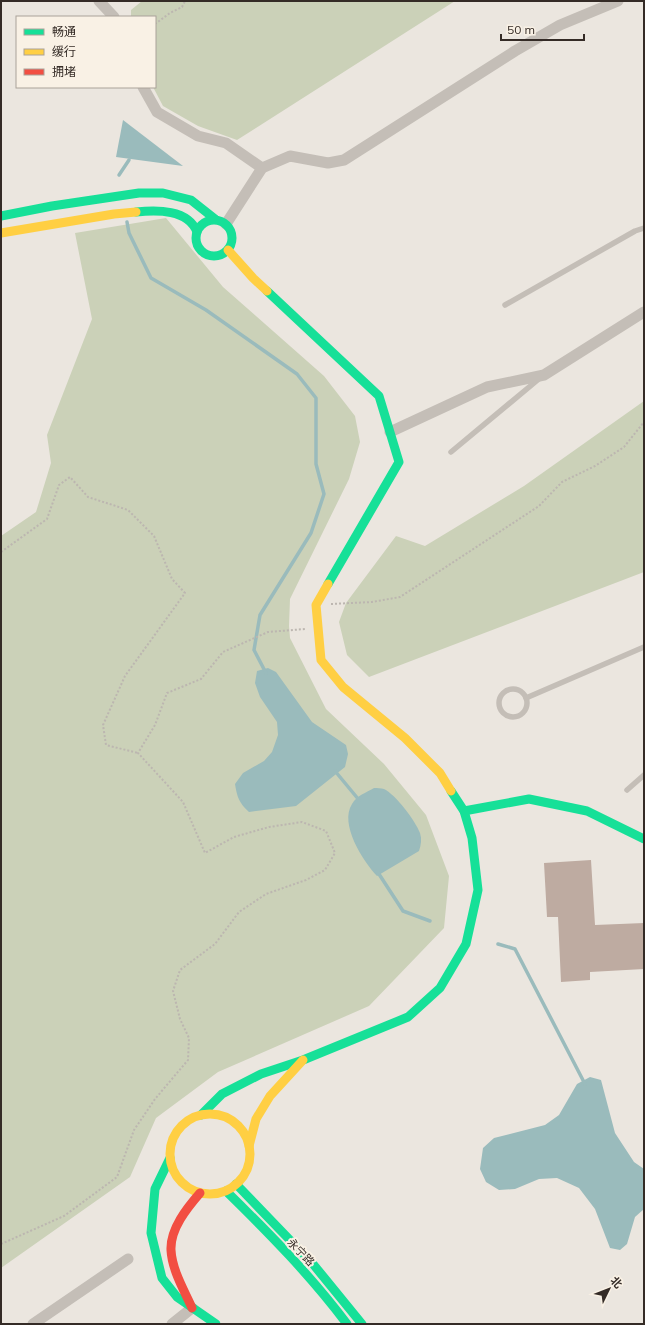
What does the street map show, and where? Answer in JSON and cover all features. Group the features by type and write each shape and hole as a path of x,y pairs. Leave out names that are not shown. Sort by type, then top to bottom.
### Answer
{"street":[{"path":"99,1 113,16"},
{"path":"226,224 262,168 290,156 328,163 344,160 515,51 560,25 618,1"},
{"path":"144,88 157,112 198,136 226,143 262,168"},
{"path":"1,216 52,206 139,193 162,193 191,200 215,220 226,224 230,228 233,240 228,250 223,254 211,256 201,250 198,244 195,227 182,216 167,212 149,211 114,214 1,233"},
{"path":"197,232 204,223 215,220"},
{"path":"201,1115 222,1094 261,1074 303,1060 408,1017 440,988 466,944 478,890 472,838 464,811 440,773 405,738 343,687 320,660 316,605 399,462 379,396 253,278 228,250"},
{"path":"390,432 487,387 544,375 644,312"},
{"path":"464,811 529,799 587,811 644,839"},
{"path":"249,1146 256,1119 270,1096 303,1060"},
{"path":"214,1114 226,1117 236,1124 244,1134 249,1146 250,1156 248,1167 243,1176 236,1184 226,1190 213,1194 200,1193 189,1188 180,1180 173,1170 170,1158 170,1147 174,1136 181,1126 190,1119 201,1115 214,1114"},
{"path":"170,1158 155,1189 151,1233 162,1278 177,1297 216,1324"},
{"name":"永宁路","path":"236,1184 313,1264 362,1324"},
{"name":"永宁路","path":"226,1190 272,1236 332,1304 347,1324"},
{"path":"192,1308 175,1267 171,1248 177,1227 188,1208 200,1193"},
{"path":"33,1324 128,1259"},
{"path":"172,1324 192,1308"}],"lane":[{"path":"505,305 635,231 644,228"},
{"path":"451,452 544,375"},
{"path":"526,698 644,647"},
{"path":"512,689 520,691 526,698 527,707 517,716 508,716 504,714 500,706 501,697 504,693 512,689"},
{"path":"628,790 644,775"}],"path":[{"path":"156,23 170,13 182,7 185,1"},
{"path":"316,605 372,602 400,597 539,506 562,482 595,466 624,447 644,422"},
{"path":"1,552 47,519 59,485 70,477 88,497 128,510 154,536 172,579 185,593 125,676 103,725 106,745 138,753 183,802 205,853 234,837 269,827 302,822 326,831 335,853 325,870 306,880 266,894 239,912 215,944 180,970 173,991 180,1019 189,1038 188,1060 155,1099 134,1130 117,1177 64,1216 1,1244"},
{"path":"138,753 155,725 167,693 201,679 223,652 268,632 318,628"}],"green space":[{"path":"142,1 455,1 237,140 198,126 163,106 154,88 156,88 156,16 131,16 131,10"},
{"path":"166,218 223,287 324,376 355,416 360,442 349,479 290,599 290,638 326,709 384,764 426,815 449,876 444,928 369,1006 218,1072 156,1118 130,1177 1,1268 1,536 36,512 51,463 47,435 92,319 75,233"},
{"path":"644,401 644,572 369,677 347,655 339,622 346,603 396,536 425,546 524,486"}],"water":[{"path":"123,120 183,166 116,157"},
{"path":"268,668 276,672 312,722 346,745 348,754 345,767 296,806 249,812 239,800 235,784 243,773 264,761 272,752 278,735 277,722 260,697 255,683 257,671"},
{"path":"374,788 384,789 399,802 410,815 418,828 421,840 419,851 377,876 365,861 354,842 348,822 349,812 354,801 359,796"},
{"path":"590,1077 601,1080 615,1133 634,1162 644,1169 644,1209 635,1217 627,1244 620,1250 610,1248 595,1209 579,1188 557,1178 539,1179 515,1189 499,1190 486,1182 480,1169 483,1148 494,1138 545,1125 559,1115 577,1084"}],"building":[{"path":"591,860 595,925 644,923 644,969 590,972 590,980 561,982 558,917 547,917 544,863"}],"waterway":[{"path":"119,175 129,160"},
{"path":"127,222 129,233 151,278 206,310 297,374 316,398 316,464 324,494 311,533 260,615 254,650 266,673"},
{"path":"335,771 359,800"},
{"path":"377,871 403,911 430,921"},
{"path":"498,944 515,949 585,1084"}],"traffic: fast":[{"path":"1,216 52,206 139,193 163,193 191,200 215,219"},
{"path":"136,212 162,211 179,215 193,224 197,232"},
{"path":"218,220 227,225 231,231 232,238 231,245 227,251 218,256 210,256 201,251 197,245 196,234 201,225 207,221 218,220"},
{"path":"267,291 379,396 399,462 328,584"},
{"path":"201,1115 222,1094 261,1074 303,1060 408,1017 440,988 466,944 478,890 472,838 464,811 451,791"},
{"path":"464,811 529,799 587,811 644,839"},
{"path":"170,1158 155,1189 151,1233 162,1278 177,1297 216,1324"},
{"path":"236,1184 313,1264 362,1324"},
{"path":"226,1191 289,1255 347,1324"}],"traffic: slow":[{"path":"1,233 114,214 136,212"},
{"path":"228,250 267,291"},
{"path":"328,584 316,605 321,660 343,687 405,738 440,773 451,791"},
{"path":"249,1146 256,1119 270,1096 303,1060"},
{"path":"210,1114 225,1117 238,1126 247,1139 250,1154 247,1169 238,1182 225,1191 210,1194 195,1191 182,1182 173,1169 170,1154 173,1139 182,1126 195,1117 210,1114"}],"traffic: jam":[{"path":"192,1308 174,1265 171,1242 180,1219 200,1193"}]}
